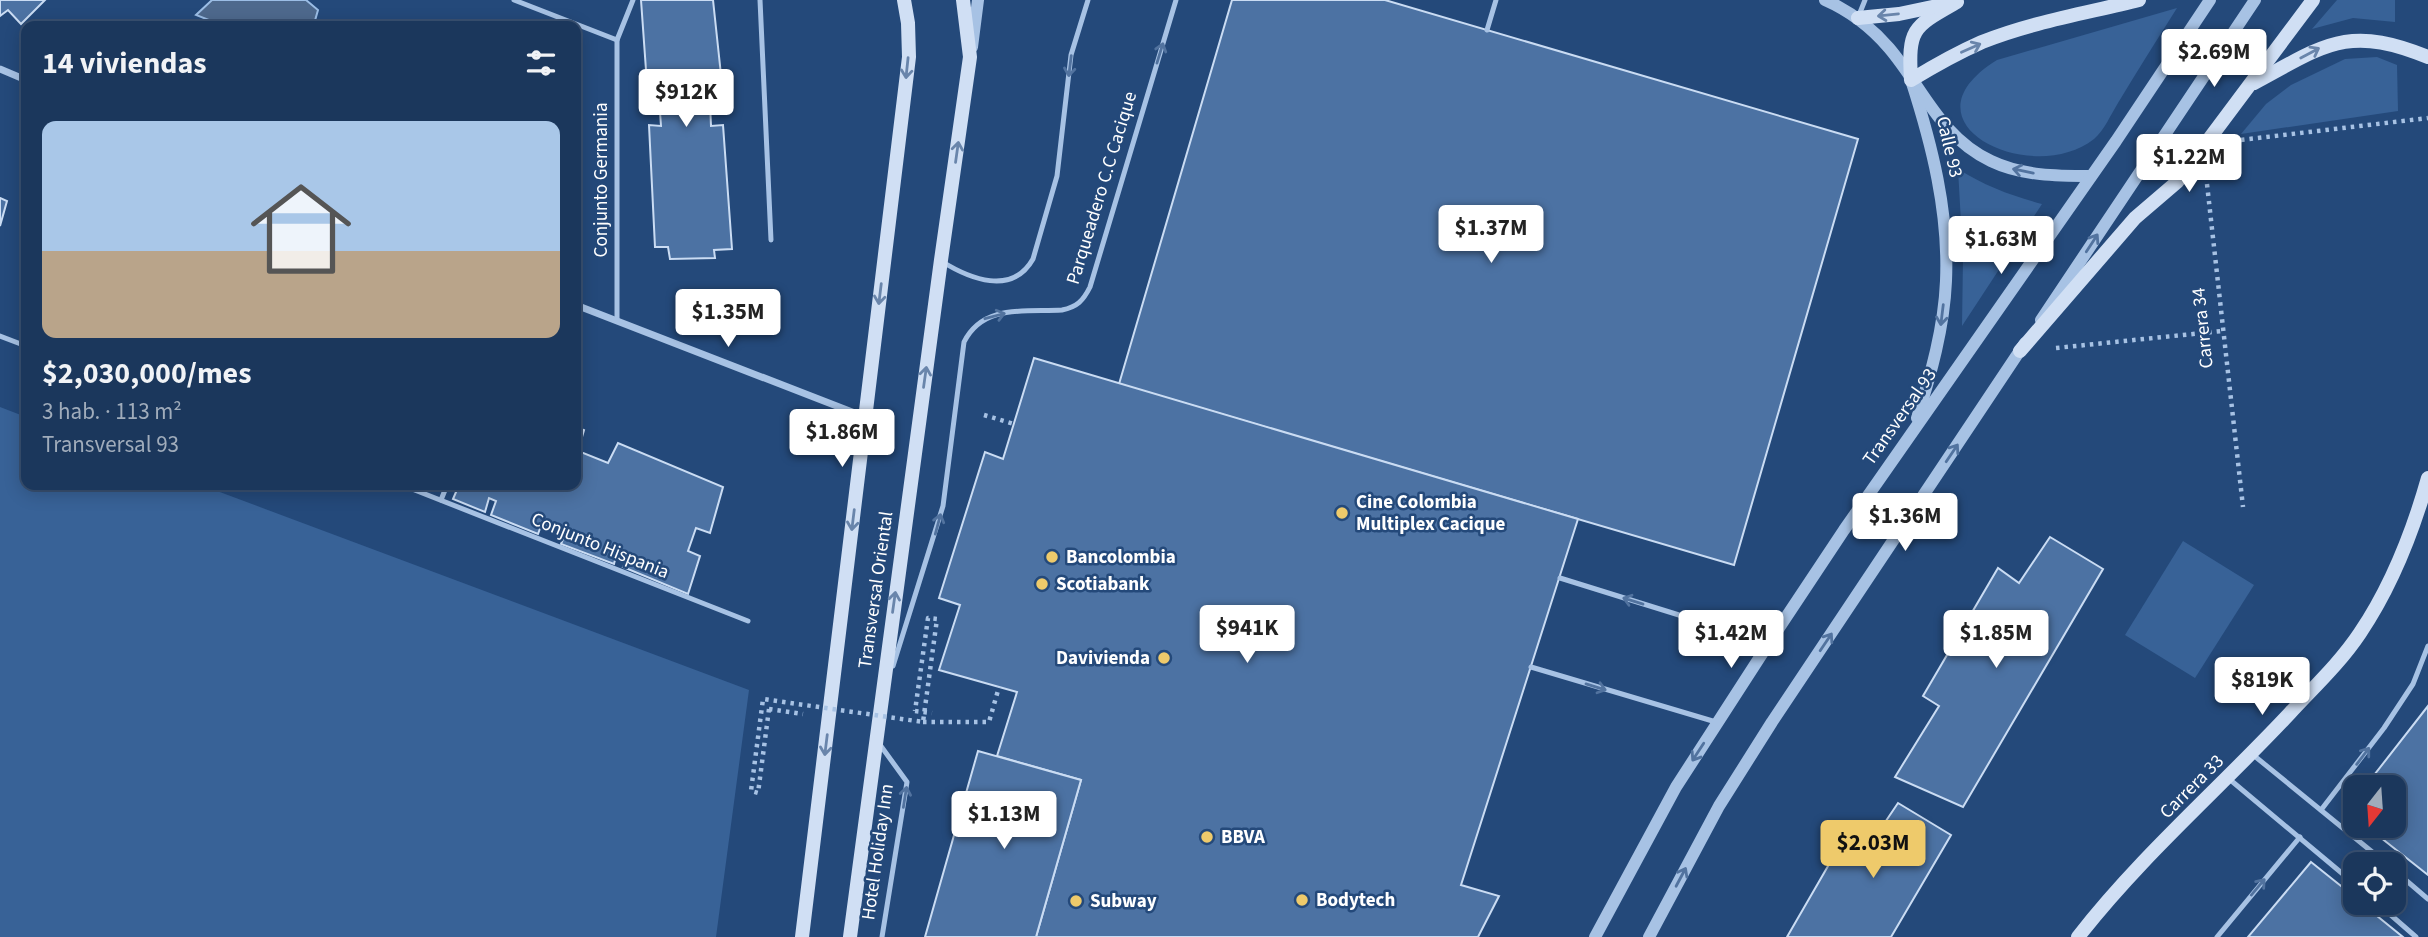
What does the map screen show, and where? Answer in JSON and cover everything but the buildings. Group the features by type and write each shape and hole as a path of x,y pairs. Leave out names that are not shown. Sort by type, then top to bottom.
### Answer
{"main road":[{"name":"Transversal Oriental","path":"802,937 909,57 904,0"},
{"name":"Transversal Oriental","path":"850,937 970,57 963,0"},
{"path":"1961,1 1923,21 1912,38 1909,49 1910,80 1954,55 1996,37 2139,0"},
{"path":"2020,351 2135,218 2177,181 2313,0"},
{"path":"1858,18 1899,14 1961,1"},
{"path":"2250,85 2323,46 2343,41 2388,43 2428,57"},
{"name":"Carrera 33","path":"2078,937 2121,885 2252,754 2338,662 2360,633 2402,553 2420,508 2428,478"}],"street":[{"path":"970,57 978,0"},
{"name":"Calle 93","path":"1825,0 1858,18 1887,46 1949,130 1970,150 1993,162 2021,171 2051,176 2091,176"},
{"name":"Transversal 93","path":"1595,937 1676,787 1769,643 2116,141 2210,0"},
{"path":"1649,937 1719,806 1772,722 2255,0"},
{"path":"0,69 21,78"},
{"name":"Calle 93","path":"1910,80 1936,166 1945,242 1946,282 1941,327 1913,431"},
{"path":"581,307 865,418"}],"lane":[{"path":"514,0 568,21"},
{"name":"Conjunto Germania","path":"617,321 617,40 633,0"},
{"path":"760,0 771,240"},
{"path":"941,260 959,272 977,278 1005,281 1027,271 1033,260 1057,176 1071,55 1088,0"},
{"name":"Parqueadero C.C Cacique","path":"880,706 943,506 964,342 980,320 994,314 1062,310 1073,308 1083,300 1090,287 1176,0"},
{"path":"1487,30 1496,0"},
{"path":"1858,18 1865,0"},
{"path":"581,26 617,40"},
{"path":"0,336 21,343"},
{"name":"Conjunto Hispania","path":"415,490 748,621"},
{"path":"441,500 445,490"},
{"path":"1560,578 1769,643"},
{"path":"2321,810 2384,728 2413,684 2428,646"},
{"path":"1531,667 1717,723"},
{"name":"Hotel Holiday Inn","path":"876,738 907,782 882,937"},
{"path":"2252,754 2372,852"},
{"path":"2228,778 2343,873"},
{"path":"2217,937 2300,837"},
{"path":"2406,880 2428,899"},
{"path":"2391,915 2416,937"}],"path":[{"path":"2203,144 2428,118"},
{"name":"Carrera 34","path":"2203,144 2243,507"},
{"path":"2020,351 2222,331"},
{"path":"984,415 1014,424"},
{"path":"923,722 937,619 928,618 915,710 932,713"},
{"path":"829,718 769,709 758,793 751,791 763,699 923,722 989,723 999,687"}],"shaded area":[{"path":"212,0 306,0 318,10 315,21 211,21 196,15"},
{"path":"2337,0 2395,0 2395,22 2353,18 2312,29"},
{"path":"2177,8 2094,139 2068,152 2038,156 2009,152 1984,142 1967,126 1960,106 1969,83 1997,60"},
{"path":"2377,57 2397,65 2398,111 2241,134 2266,104 2291,85 2345,59"},
{"path":"1958,169 1999,190 2042,204 1962,326 1963,258"},
{"path":"0,407 21,415 21,490 214,490 749,690 716,937 0,937"},
{"path":"2183,541 2254,585 2195,678 2125,635"}],"place":[{"name":"Cine Colombia Multiplex Cacique","path":"1342,513"},
{"name":"Bancolombia","path":"1052,557"},
{"name":"Scotiabank","path":"1042,584"},
{"name":"Davivienda","path":"1164,658"},
{"name":"BBVA","path":"1207,837"},
{"name":"Bodytech","path":"1302,900"},
{"name":"Subway","path":"1076,901"}]}
